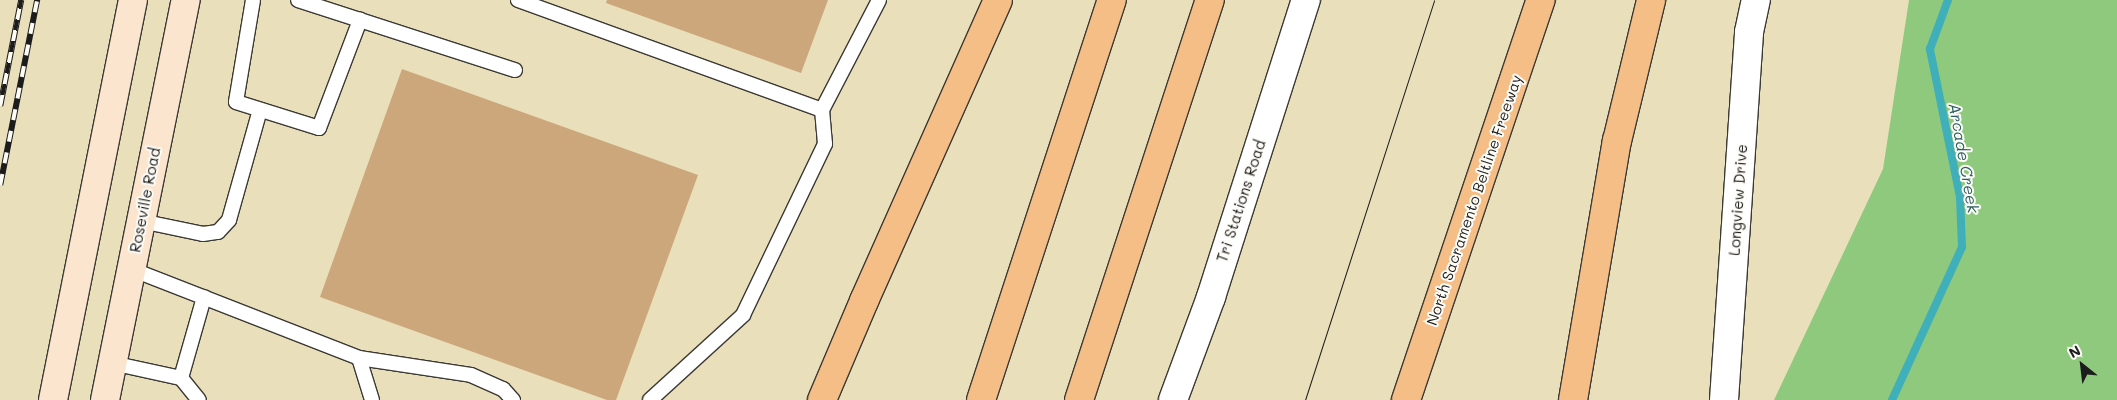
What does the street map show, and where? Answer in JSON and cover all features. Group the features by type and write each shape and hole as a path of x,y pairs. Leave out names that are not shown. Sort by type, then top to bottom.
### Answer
{"highway":[{"path":"822,400 998,0"},
{"path":"981,400 1112,0"},
{"path":"1079,400 1210,0"},
{"name":"North Sacramento Beltline Freeway","path":"1406,400 1541,0"},
{"path":"1573,400 1617,141 1650,0"}],"main road":[{"path":"53,400 133,0"},
{"name":"Roseville Road","path":"105,400 186,0"}],"street":[{"name":"Tri Stations Road","path":"1173,400 1210,297 1306,0"},
{"name":"Longview Drive","path":"1724,400 1749,32 1756,0"}],"lane":[{"path":"253,0 236,102 319,128 360,20"},
{"path":"298,0 515,70"},
{"path":"518,0 822,110"},
{"path":"650,400 743,315 825,144 822,110 879,0"},
{"path":"141,221 203,234 218,232 229,220 260,110"},
{"path":"131,270 360,358 471,375 504,389 513,400"},
{"path":"181,378 204,297"},
{"path":"360,358 372,400"},
{"path":"112,364 181,378 199,400"}],"green space":[{"path":"1909,0 2117,0 2117,400 1774,400 1883,169"}],"building":[{"path":"607,0 828,0 801,73 606,3"},
{"path":"402,69 698,175 616,400 607,400 320,297"}],"waterway":[{"name":"Arcade Creek","path":"1892,400 1962,247 1960,197 1930,49 1948,0"}],"tram line":[{"path":"1305,400 1434,0"}],"railway":[{"path":"0,106 21,0"},
{"path":"0,185 37,0"}]}
